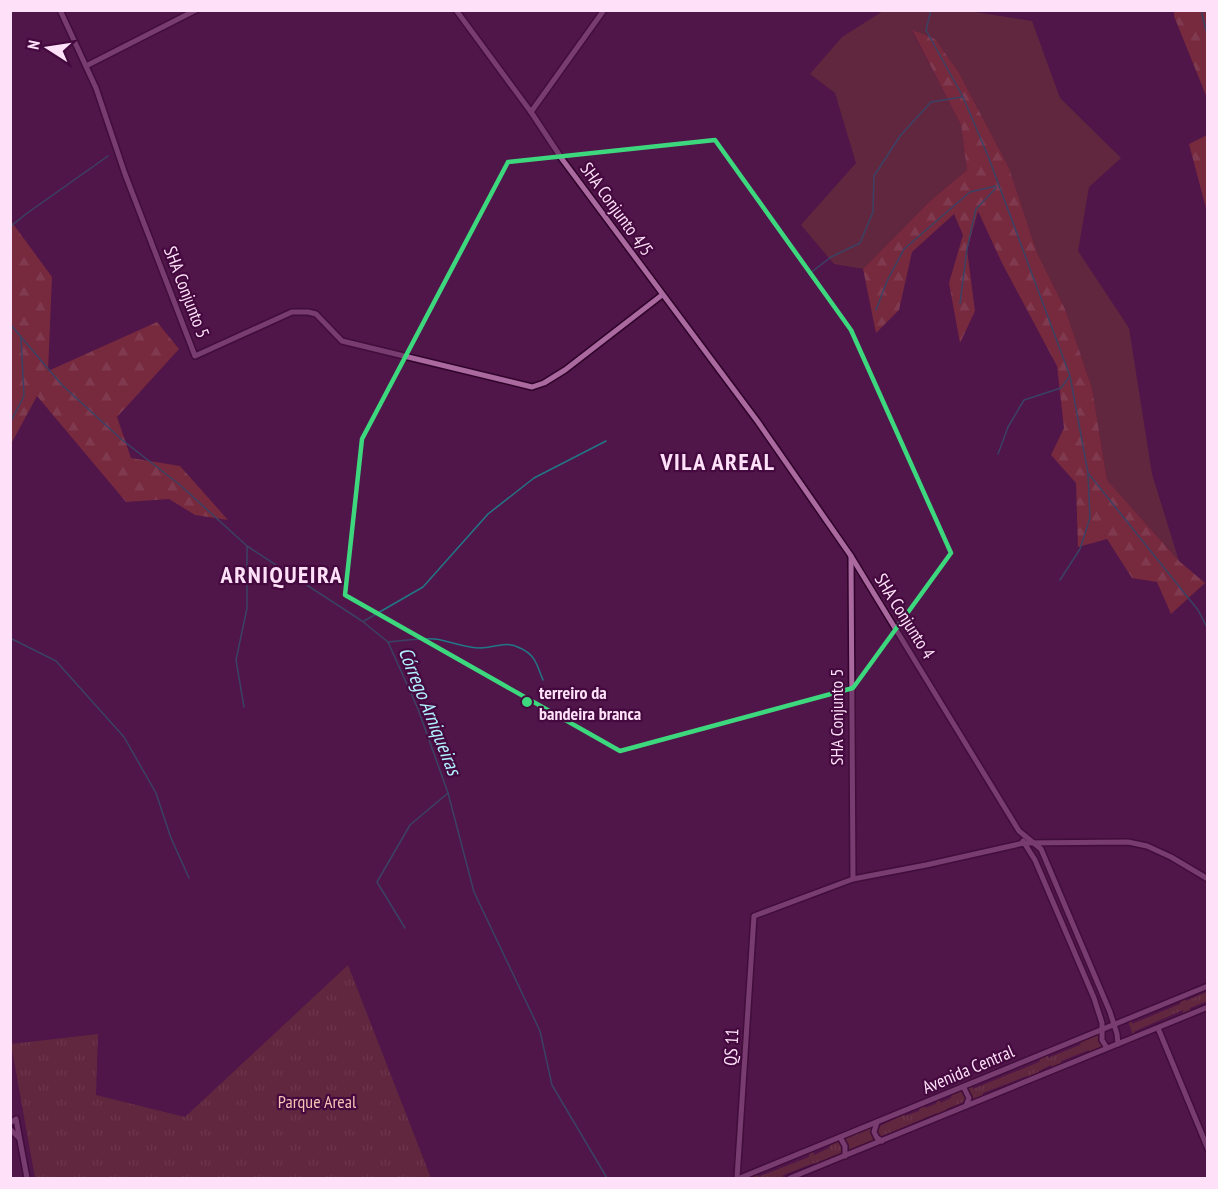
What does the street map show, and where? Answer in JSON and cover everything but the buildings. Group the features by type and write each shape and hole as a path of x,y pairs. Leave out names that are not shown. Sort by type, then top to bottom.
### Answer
{"street":[{"path":"60,10 86,66 196,10"},
{"name":"SHA Conjunto 4/5","path":"456,10 531,112 562,159 758,422"},
{"path":"531,112 604,10"},
{"name":"SHA Conjunto 5","path":"86,66 195,356 292,312 308,312 316,314 342,341 532,387 544,383 565,370 662,295"},
{"name":"SHA Conjunto 4","path":"758,422 851,556 1019,831 1043,852 1110,1012 1118,1044"},
{"name":"SHA Conjunto 5","path":"851,556 853,879"},
{"path":"850,572 860,571"},
{"name":"SHA Conjunto 4","path":"1019,831 1047,888 1100,1017 1101,1036 1107,1048"},
{"path":"853,879 1034,842 1118,842 1147,846 1208,879"},
{"path":"1030,850 1034,842"},
{"path":"1043,852 1044,846 1049,843"},
{"name":"QS 11","path":"741,1178 754,916 853,879"},
{"path":"1047,888 1057,885"},
{"path":"1052,900 1062,896"},
{"name":"Avenida Central","path":"741,1178 1208,986"},
{"name":"Avenida Central","path":"790,1179 1208,1007"},
{"path":"1100,1017 1110,1012"},
{"path":"1158,1028 1208,1149"},
{"path":"964,1088 969,1098 966,1106"},
{"path":"10,1123 16,1119 27,1179"},
{"path":"877,1122 874,1132 882,1141"},
{"path":"10,1129 20,1138"},
{"path":"840,1137 845,1146 845,1156"}],"highlighted area":[{"path":"715,140 851,330 951,553 853,688 620,751 345,595 362,439 508,162"}],"green space":[{"path":"883,11 968,11 1032,21 1060,98 1121,158 1089,187 1078,251 1129,328 1152,474 1179,561 1107,480 1092,388 1065,309 1037,253 1009,168 958,71 935,39 912,31 961,125 967,170 930,201 863,269 834,264 801,225 856,163 835,93 810,74 842,37"},
{"path":"1174,11 1207,11 1207,98 1174,16"},
{"path":"912,30 935,39 958,71 1009,168 1037,253 1065,309 1092,388 1107,480 1179,561 1205,583 1171,614 1157,582 1132,578 1107,539 1078,547 1076,483 1051,455 1064,428 1057,366 1002,263 978,211 967,250 975,311 960,343 949,283 963,235 954,214 912,252 899,310 876,333 863,269 930,201 967,170 961,125"},
{"path":"1207,135 1207,212 1189,144"},
{"path":"11,221 52,277 48,371 157,322 179,349 117,417 131,458 180,466 228,520 195,515 169,499 126,502 37,396 11,444"},
{"name":"Parque Areal","path":"348,965 431,1178 35,1178 11,1044 98,1034 96,1095 185,1117"},
{"path":"1207,992 1207,1001 1190,1008 1189,1012 1183,1015 1183,1010 1135,1031 1133,1035 1128,1021 1132,1020 1132,1024 1180,1004 1181,1000 1186,998 1186,1001"},
{"path":"1099,1033 1099,1041 1104,1046 1061,1061 1061,1065 1052,1068 1051,1065 1027,1079 1027,1076 983,1093 983,1097 971,1102 966,1088 972,1086 973,1089 1039,1062 1041,1058 1048,1055 1048,1058 1080,1045 1081,1042"},
{"path":"962,1090 966,1095 966,1101 946,1109 946,1113 938,1116 937,1113 885,1135 884,1138 876,1134 876,1128 905,1114 905,1116 919,1111 925,1105 925,1108 936,1104 940,1099 940,1103"},
{"path":"871,1127 876,1141 848,1152 843,1138"},
{"path":"840,1140 843,1153 815,1166 814,1163 783,1175 783,1178 750,1178 809,1157 809,1153 813,1151 814,1155"}],"waterway":[{"path":"931,10 926,30 963,97 988,156 1070,376 1088,473 1198,610 1208,629"},
{"path":"1201,10 1208,38"},
{"path":"809,274 831,257 860,243 873,212 874,176 900,136 931,102 962,97"},
{"path":"10,227 108,156"},
{"path":"876,310 887,281 904,249 970,192 996,186"},
{"path":"960,304 967,249 976,209 996,188"},
{"name":"Córrego Arniqueiras","path":"10,324 62,385 121,439 180,485 247,546 362,621 388,642 418,709 448,793 474,892 540,1031 552,1085 607,1178"},
{"path":"10,423 24,396 21,337"},
{"path":"998,454 1008,427 1024,400 1061,388 1069,377"},
{"path":"364,621 423,587 488,514 534,478 606,441"},
{"path":"1060,580 1080,549 1090,518 1088,474"},
{"path":"244,707 236,660 247,608 247,547"},
{"path":"10,638 56,661 124,737 156,793 171,838 189,878"},
{"path":"388,642 429,639 474,648 505,644 514,646 533,658 543,680"},
{"path":"405,928 377,882 410,825 448,793"}],"place":[{"name":"terreiro da bandeira branca","path":"527,702"}],"district":[{"name":"VILA AREAL","path":"718,461"},
{"name":"ARNIQUEIRA","path":"282,574"}]}
